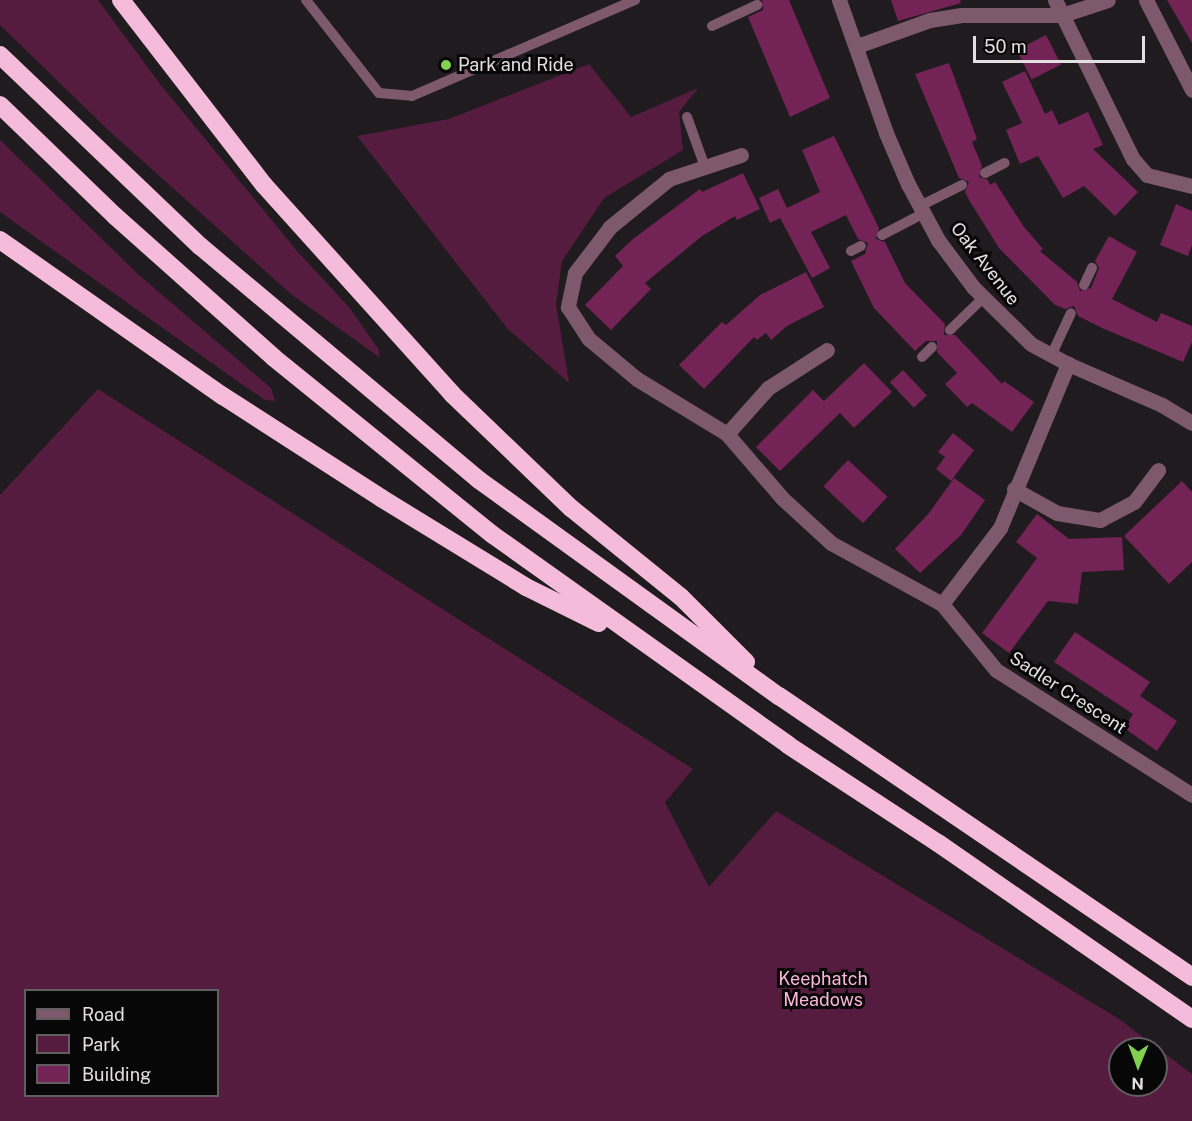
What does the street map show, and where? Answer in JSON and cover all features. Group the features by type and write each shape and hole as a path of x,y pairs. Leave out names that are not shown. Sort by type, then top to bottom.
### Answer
{"highway":[{"path":"121,0 264,185 452,394 572,508 681,597 779,696"},
{"path":"0,55 200,246 393,410 488,487 779,696 1192,977"},
{"path":"0,105 115,216 273,357 493,535 642,644 1192,1019"},
{"path":"0,240 223,396 381,498 526,587 642,644"}],"street":[{"name":"Oak Avenue","path":"839,0 886,133 922,210 938,240 983,297 1004,321 1051,356 1138,394 1192,423"},
{"path":"1055,0 1133,159 1148,175 1192,186"},
{"path":"857,46 930,20 962,15 1062,15 1108,0"},
{"path":"1146,0 1192,90"},
{"name":"Sadler Crescent","path":"741,155 669,179 610,227 575,273 568,307 589,339 637,379 727,434 782,498 831,543 942,604 996,670 1192,795"},
{"path":"727,434 768,388 827,350"},
{"path":"942,604 1000,528 1014,489 1068,364"},
{"path":"1014,489 1058,513 1100,520 1134,502 1158,470"}],"lane":[{"path":"306,0 380,93 412,96 635,0"},
{"path":"712,26 757,5"},
{"path":"687,117 705,167"},
{"path":"985,173 1005,163"},
{"path":"882,235 962,185"},
{"path":"1084,285 1092,268"},
{"path":"950,330 983,297"},
{"path":"1051,356 1071,312"},
{"path":"922,357 932,347"}],"green space":[{"path":"0,0 98,0 160,84 297,251 349,307 379,350 379,357 292,295 106,128 0,25"},
{"path":"589,64 631,117 698,88 679,112 683,150 604,198 562,261 556,304 569,383 507,328 357,136 449,119"},
{"path":"0,140 139,275 271,388 275,401 265,400 237,381 0,212"},
{"name":"Keephatch Meadows","path":"98,389 693,769 665,802 709,887 776,811 1119,1019 1143,1037 1108,1037 1108,1097 1168,1097 1168,1056 1192,1074 1192,1121 0,1121 0,495"}],"building":[{"path":"762,0 789,0 830,98 790,117 748,17 763,10"},
{"path":"891,0 960,0 961,3 898,21"},
{"path":"1167,0 1192,0 1192,43"},
{"path":"1046,35 1061,64 1032,79 1017,50"},
{"path":"949,63 977,139 972,142 982,166 979,177 988,180 990,185 995,182 1024,227 1043,249 1040,251 1077,282 1080,291 1091,288 1099,268 1095,261 1109,236 1137,252 1112,299 1157,322 1161,313 1192,326 1192,342 1183,362 1078,316 1074,306 1065,309 1055,305 999,248 965,192 969,182 959,178 915,74"},
{"path":"1025,71 1045,114 1052,110 1059,125 1088,112 1103,145 1093,149 1138,192 1115,216 1084,186 1063,198 1038,156 1020,164 1006,130 1022,123 1002,82"},
{"path":"834,136 879,228 876,239 885,242 905,283 945,324 944,335 955,335 1002,384 1004,381 1034,402 1012,432 972,403 967,407 945,384 957,373 937,352 937,341 926,341 915,351 874,308 851,261 865,254 868,243 858,239 846,215 811,232 830,268 812,278 780,218 770,223 759,198 778,189 787,208 820,192 802,150"},
{"path":"743,173 760,209 737,220 735,216 702,236 645,283 651,289 611,330 585,305 623,266 615,256 633,239 700,189 702,192"},
{"path":"1176,204 1192,211 1192,245 1188,256 1160,245"},
{"path":"806,272 824,307 787,326 771,340 766,333 757,340 754,337 704,389 679,365 722,322 726,325 760,295"},
{"path":"864,363 892,392 854,428 840,413 780,471 756,447 813,390 824,401"},
{"path":"903,370 927,396 914,408 890,382"},
{"path":"953,433 974,450 951,481 936,469 945,457 938,452"},
{"path":"848,460 887,497 863,523 823,486"},
{"path":"954,478 985,500 961,535 920,573 895,549 929,513"},
{"path":"1182,481 1192,492 1192,562 1169,584 1124,536"},
{"path":"1037,514 1069,539 1122,537 1124,570 1082,572 1078,604 1048,601 1009,653 982,633 1037,558 1016,542"},
{"path":"1075,632 1150,682 1140,696 1177,721 1157,751 1124,728 1133,714 1054,662"}],"place":[{"name":"Park and Ride","path":"446,65"}]}
